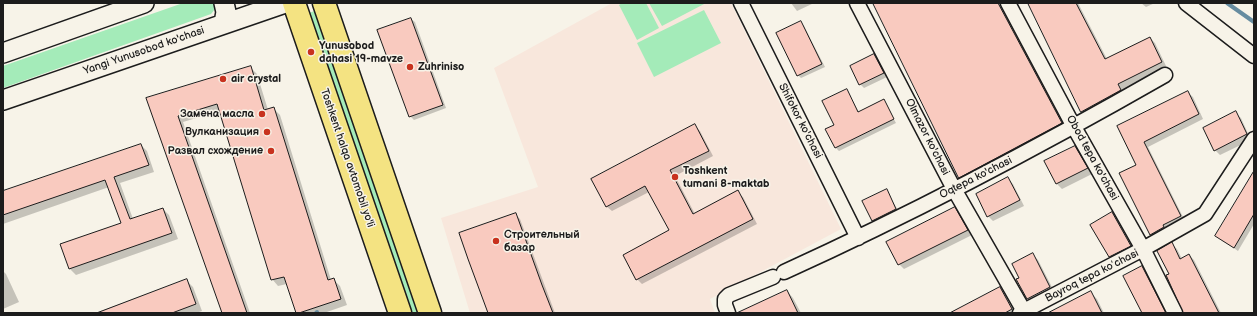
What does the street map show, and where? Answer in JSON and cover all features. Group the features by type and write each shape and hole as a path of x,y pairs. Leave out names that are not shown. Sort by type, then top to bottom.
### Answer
{"highway":[{"name":"Toshkent halqa avtomobil yo'li","path":"294,3 400,313"},
{"path":"324,3 430,313"}],"main road":[{"path":"3,53 144,3"},
{"path":"224,3 226,12 224,23"},
{"name":"Yangi Yunusobod ko'chasi","path":"3,100 285,3"}],"street":[{"name":"Shifokor ko'chasi","path":"741,3 858,238"},
{"name":"Olmazor ko'chasi","path":"857,3 954,189 1023,312"},
{"name":"Obod tepa ko'chasi","path":"1008,3 1074,127 1143,249 1175,313"},
{"path":"1186,3 1254,56"},
{"name":"Oqtepa ko'chasi","path":"728,313 725,305 725,299 730,295 778,275 858,238 1074,127 1165,75"},
{"name":"Bayroq tepa koʻchasi","path":"1023,312 1143,249 1205,214 1254,139"}],"shaded area":[{"name":"Toshkent tumani 8-maktab","path":"612,3 731,3 841,229 710,299 715,313 470,313 441,218 538,187 494,68"}],"green space":[{"path":"183,3 214,3 215,9 211,14 3,88 3,66"},
{"path":"622,3 646,3 659,28 637,40 619,5"},
{"path":"649,3 706,3 662,26"},
{"path":"317,10 421,313 412,313 309,13"},
{"path":"704,10 721,43 654,77 637,43"}],"building":[{"path":"873,3 998,3 1062,123 959,178"},
{"path":"1028,3 1076,3 1105,59 1150,37 1162,62 1118,84 1121,90 1081,112"},
{"path":"411,18 443,105 409,117 377,30"},
{"path":"801,21 822,64 797,76 776,33"},
{"path":"874,54 884,73 859,85 850,66"},
{"path":"251,66 264,110 274,107 328,280 334,278 341,299 299,313 296,313 284,277 271,280 217,104 178,116 247,313 222,313 146,98"},
{"path":"847,89 858,112 884,99 894,119 835,148 825,129 834,125 822,101"},
{"path":"1188,91 1199,114 1144,142 1181,216 1163,225 1164,227 1150,235 1119,173 1136,165 1117,126"},
{"path":"1236,111 1247,134 1214,151 1203,128"},
{"path":"695,124 709,151 670,170 693,214 738,190 753,219 636,280 623,255 669,230 645,186 606,207 591,179"},
{"path":"141,144 149,165 114,177 130,219 163,208 172,233 69,269 60,244 121,223 105,180 3,215 3,191"},
{"path":"1075,146 1088,168 1056,184 1044,161"},
{"path":"1254,171 1254,214 1234,248 1215,236"},
{"path":"1008,177 1020,200 987,217 976,194"},
{"path":"887,189 896,209 872,221 862,201"},
{"path":"955,207 968,230 898,265 886,242"},
{"path":"1112,212 1131,246 1109,257 1090,225"},
{"path":"516,213 553,313 488,313 468,259 459,233"},
{"path":"1172,242 1180,259 1189,254 1219,313 1183,313 1166,275 1169,274 1157,251"},
{"path":"1033,253 1050,287 1027,299 1016,279 1019,278 1012,264"},
{"path":"1142,266 1166,313 1142,313 1123,276"},
{"path":"187,279 196,304 172,313 97,313"},
{"path":"1000,287 1012,309 1005,313 950,313"},
{"path":"787,290 798,313 737,313"},
{"path":"1091,291 1102,313 1048,313"}],"waterway":[{"path":"1227,3 1254,22"}],"place":[{"name":"Yunusobod dahasi 19-mavze","path":"311,52"},
{"name":"Zuhriniso","path":"410,67"},
{"name":"air crystal","path":"223,79"},
{"name":"Замена масла","path":"262,114"},
{"name":"Вулканизация","path":"267,132"},
{"name":"Развал схождение","path":"271,151"},
{"name":"Toshkent tumani 8-maktab","path":"675,177"},
{"name":"Строительный базар","path":"496,241"}]}
